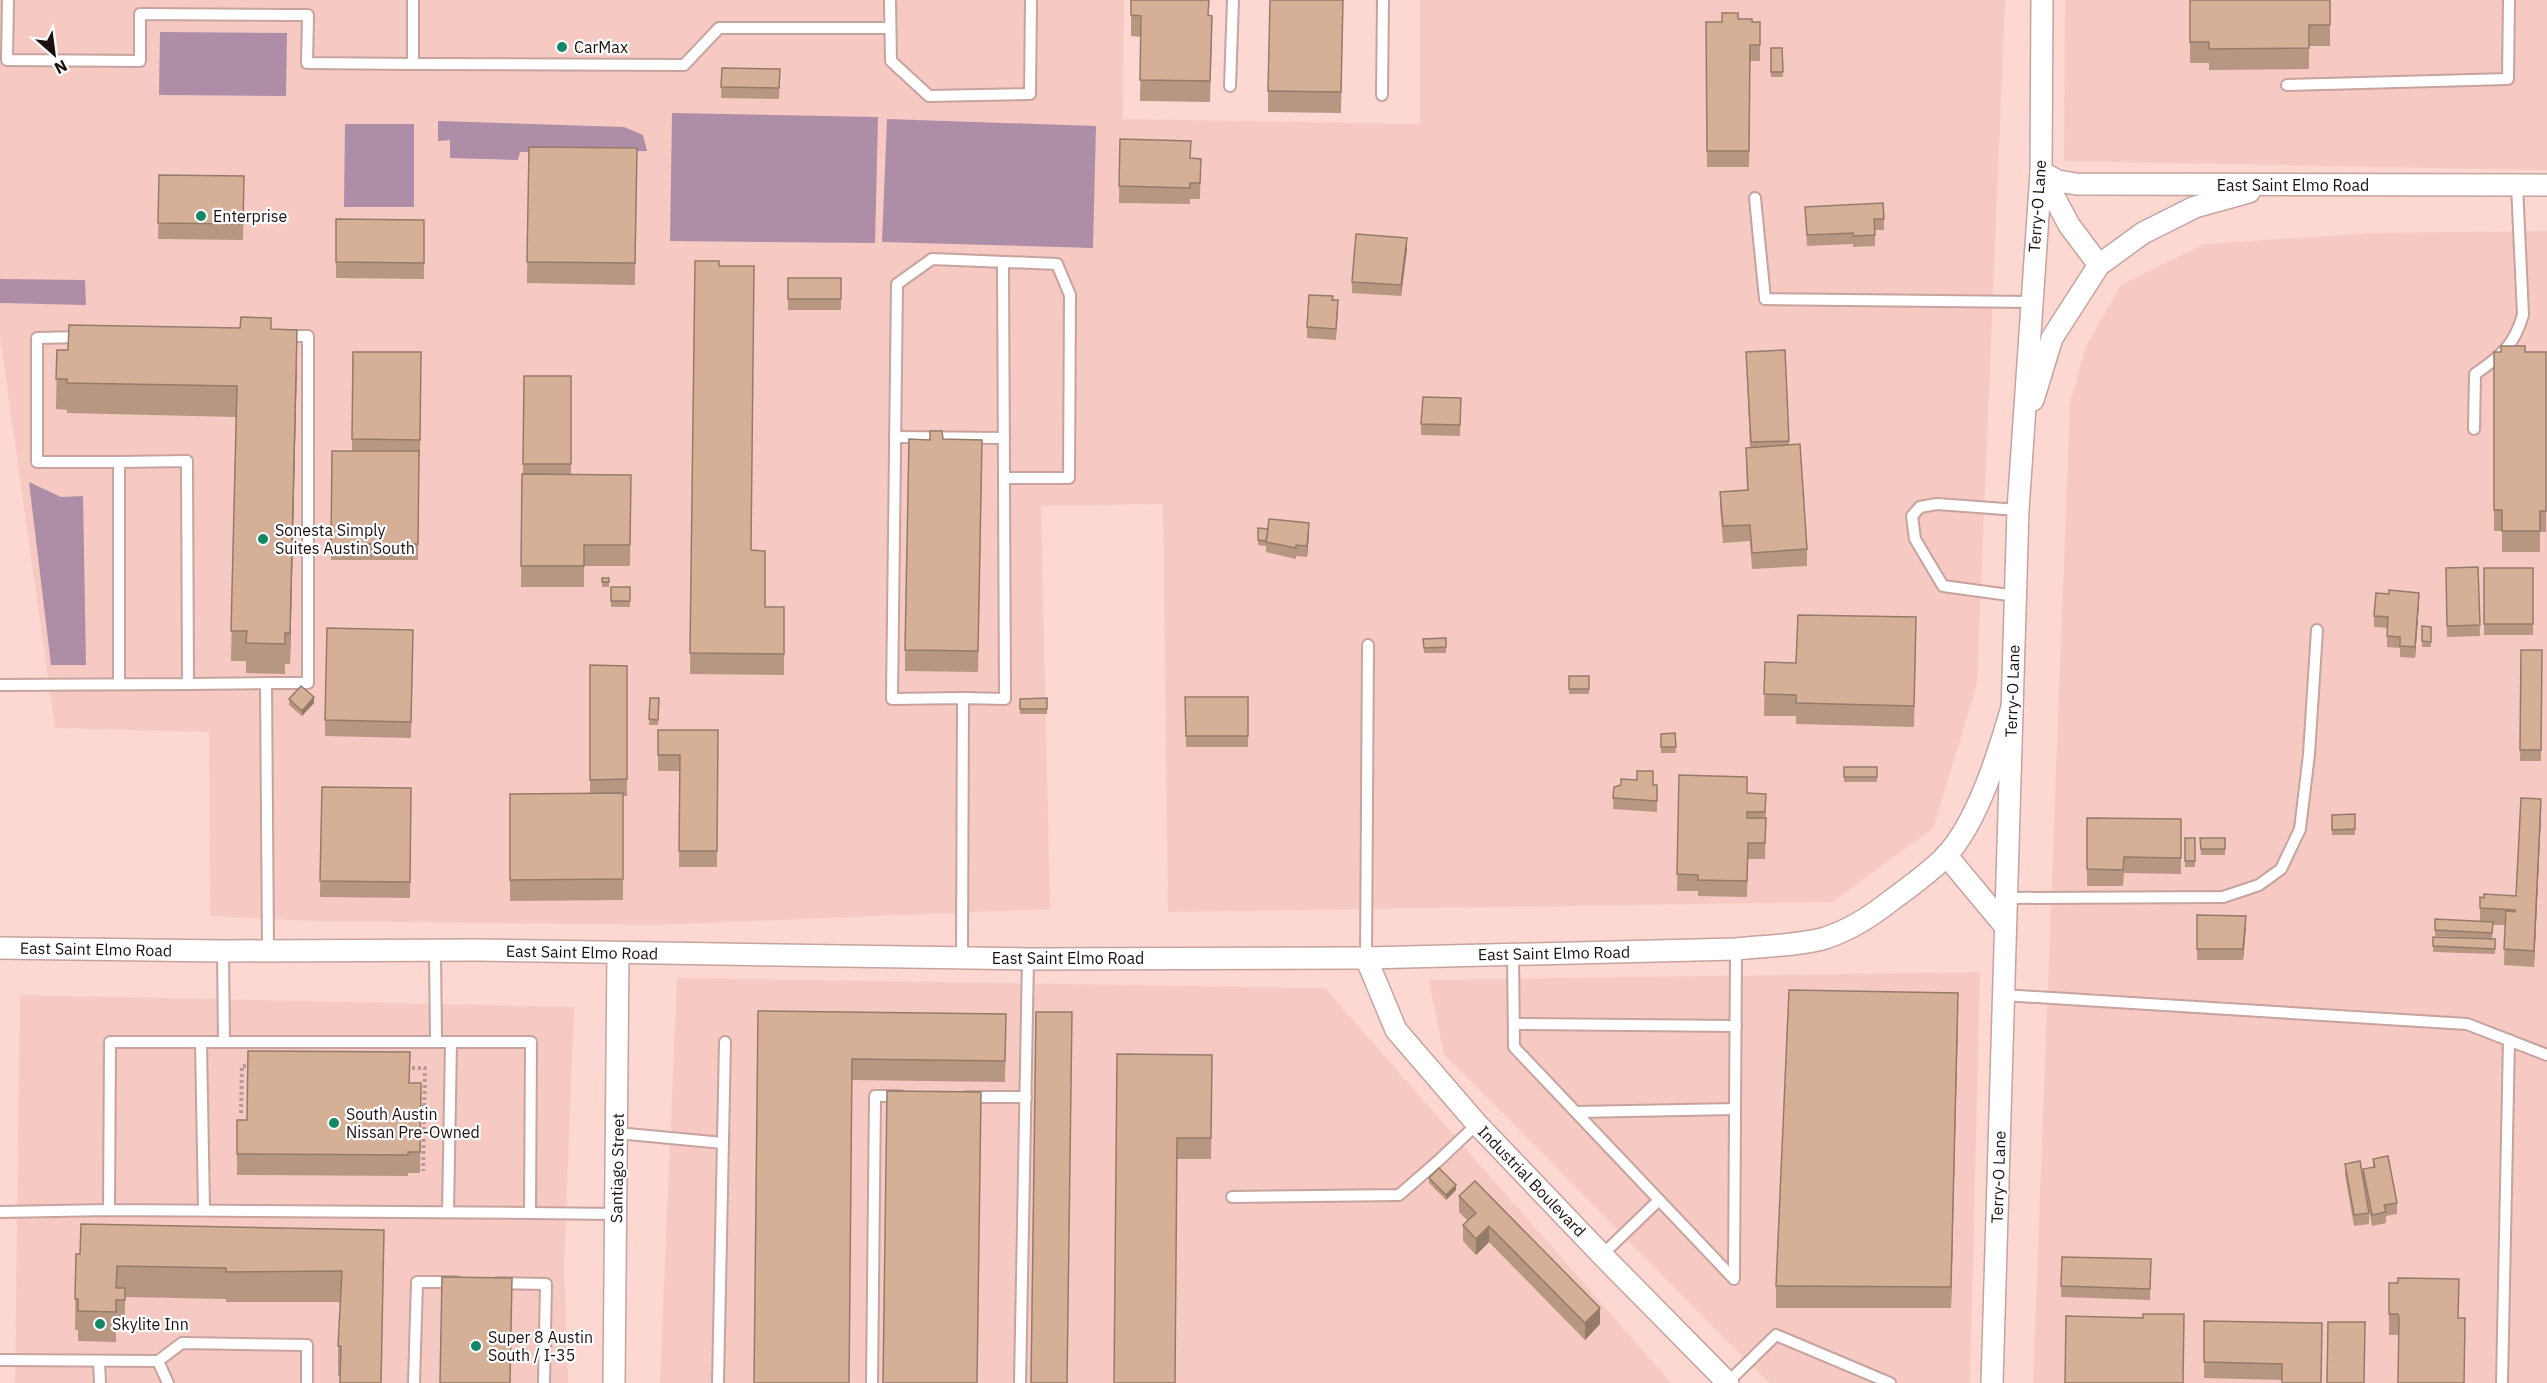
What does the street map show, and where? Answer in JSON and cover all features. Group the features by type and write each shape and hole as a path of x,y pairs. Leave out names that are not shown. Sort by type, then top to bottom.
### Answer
{"street":[{"name":"Terry-O Lane","path":"1992,1383 2018,510 2041,172 2042,0"},
{"name":"East Saint Elmo Road","path":"2041,172 2058,181 2076,184 2547,185"},
{"path":"2041,172 2070,225 2099,265"},
{"path":"2022,433 2052,338 2099,265 2143,233 2195,207 2275,185"},
{"name":"East Saint Elmo Road","path":"0,948 1028,959 1366,958 1736,949 1823,938 1881,909 1920,879 1946,855 1960,838 1996,759 2012,707"},
{"path":"1946,855 2005,926"},
{"name":"Santiago Street","path":"614,1383 618,954"},
{"name":"Industrial Boulevard","path":"1366,958 1396,1030 1476,1124 1728,1383"}],"lane":[{"path":"8,0 7,60 140,61 140,14 308,15 307,63 684,65 719,28 890,28"},
{"path":"412,64 413,0"},
{"path":"890,0 891,61 929,96 1030,94 1031,0"},
{"path":"1230,86 1233,0"},
{"path":"1382,95 1383,0"},
{"path":"2287,85 2508,80 2509,0"},
{"path":"2474,429 2475,374 2499,358 2516,336 2523,315 2517,185"},
{"path":"1755,198 1765,299 2031,302"},
{"path":"1003,262 1005,699 892,699 897,284 932,259 1057,264 1070,295 1069,477 1004,478"},
{"path":"0,685 308,683 308,336 272,336"},
{"path":"96,337 37,338 37,462 187,461 188,684"},
{"path":"895,437 1004,438"},
{"path":"119,462 119,684"},
{"path":"2016,596 1943,586 1915,539 1912,516 1920,507 1937,504 2018,510"},
{"path":"2006,898 2223,897 2259,885 2281,869 2300,829 2309,754 2317,630"},
{"path":"1366,958 1368,645"},
{"path":"266,683 268,950"},
{"path":"962,957 963,698"},
{"path":"1513,953 1514,1047 1734,1280 1736,949"},
{"path":"222,951 224,1042"},
{"path":"435,951 436,1042"},
{"path":"1020,1383 1028,959"},
{"path":"2003,995 2467,1024 2547,1055"},
{"path":"1514,1024 1736,1026"},
{"path":"2502,1383 2509,1041"},
{"path":"109,1210 110,1042 531,1042 530,1213"},
{"path":"201,1042 204,1210"},
{"path":"448,1212 451,1042"},
{"path":"718,1383 725,1042"},
{"path":"872,1383 875,1096 910,1096"},
{"path":"957,1096 1026,1097"},
{"path":"1576,1112 1735,1109"},
{"path":"1232,1197 1399,1195 1476,1124"},
{"path":"617,1133 723,1143"},
{"path":"1602,1255 1659,1200"},
{"path":"0,1212 204,1210 616,1214"},
{"path":"414,1383 417,1282 464,1282"},
{"path":"487,1283 546,1284 544,1383"},
{"path":"1728,1383 1776,1335 1890,1383"},
{"path":"0,1360 158,1361 182,1343 308,1345 307,1383"},
{"path":"99,1361 100,1383"},
{"path":"158,1361 168,1383"}],"path":[{"path":"241,1113 243,1066 254,1066"},
{"path":"402,1068 425,1068 423,1171"}],"shaded area":[{"path":"0,0 1124,0 1123,119 1420,124 1420,0 2005,0 1977,684 1933,828 1832,902 1168,912 1163,504 1041,506 1050,909 656,925 315,921 210,916 209,732 55,728 0,336"},
{"path":"2065,0 2547,0 2547,170 2064,161"},
{"path":"160,32 287,33 286,96 159,95"},
{"path":"672,113 878,117 875,243 670,241"},
{"path":"887,119 1096,126 1093,248 882,242"},
{"path":"438,121 624,127 643,135 647,151 520,152 518,160 450,158 450,140 438,141"},
{"path":"345,124 414,124 414,207 344,207"},
{"path":"2547,231 2547,1383 2033,1383 2070,403 2086,346 2121,285 2205,244 2373,233"},
{"path":"0,279 85,280 86,305 0,303"},
{"path":"29,482 61,497 83,496 86,665 51,665"},
{"path":"1980,972 1970,1383 1769,1383 1444,1054 1429,980"},
{"path":"677,978 1325,988 1671,1383 660,1383"},
{"path":"20,995 574,1007 564,1264 568,1383 15,1383"}],"building":[{"path":"1131,0 1209,0 1208,15 1212,16 1210,81 1140,80 1141,16 1131,15"},
{"path":"1270,0 1343,0 1341,92 1268,91"},
{"path":"2190,0 2330,0 2330,25 2309,25 2309,48 2209,49 2209,42 2190,42"},
{"path":"1722,13 1738,13 1738,19 1752,19 1752,22 1760,22 1760,45 1750,45 1749,151 1707,151 1706,22 1722,22"},
{"path":"1771,48 1782,48 1783,72 1771,72"},
{"path":"722,68 780,69 779,88 721,87"},
{"path":"1120,139 1191,141 1190,158 1201,159 1200,183 1190,183 1190,188 1119,186"},
{"path":"529,147 637,148 635,263 527,262"},
{"name":"Enterprise","path":"159,175 244,176 243,224 158,223"},
{"path":"1883,203 1884,219 1874,219 1875,235 1853,236 1853,233 1807,235 1805,207"},
{"path":"336,219 424,220 424,263 336,262"},
{"path":"1356,234 1407,238 1401,285 1352,282"},
{"path":"695,261 719,261 719,266 754,266 751,550 765,551 765,607 784,607 784,654 690,653"},
{"path":"788,278 841,278 841,299 788,299"},
{"path":"1309,295 1333,296 1332,300 1338,300 1336,329 1307,327"},
{"name":"Sonesta Simply Suites Austin South","path":"241,317 271,318 271,329 297,330 290,633 285,633 285,644 246,643 247,631 231,631 237,386 67,383 67,379 56,379 57,350 68,350 69,325 240,328"},
{"path":"2501,346 2525,346 2525,352 2546,352 2546,511 2540,511 2540,531 2502,531 2502,510 2494,510 2494,352 2501,352"},
{"path":"1785,350 1789,441 1751,442 1746,352"},
{"path":"353,352 421,352 420,440 352,439"},
{"path":"524,376 571,376 571,464 523,464"},
{"path":"1423,397 1461,398 1460,425 1421,424"},
{"path":"930,431 942,431 943,439 982,440 978,651 905,650 909,439 930,440"},
{"path":"1800,444 1807,549 1752,553 1750,525 1723,526 1720,492 1748,490 1746,448"},
{"path":"332,451 419,451 418,544 331,544"},
{"path":"522,474 631,475 630,545 584,545 584,566 521,566"},
{"path":"1269,519 1309,523 1307,546 1296,545 1296,548 1266,542"},
{"path":"1258,528 1268,529 1266,541 1258,540"},
{"path":"2478,567 2480,625 2447,626 2446,568"},
{"path":"2484,568 2533,568 2533,624 2484,624"},
{"path":"602,578 609,578 609,582 602,582"},
{"path":"611,587 630,587 630,601 611,601"},
{"path":"2389,590 2419,593 2415,647 2400,646 2400,637 2387,636 2388,617 2374,616 2376,593 2389,594"},
{"path":"1798,615 1916,617 1914,706 1796,703 1796,695 1764,694 1765,662 1796,663"},
{"path":"2422,626 2431,627 2431,642 2422,641"},
{"path":"327,628 413,630 411,722 325,720"},
{"path":"1446,638 1446,647 1424,648 1423,639"},
{"path":"2521,650 2542,650 2541,750 2520,750"},
{"path":"590,665 627,666 627,779 590,780"},
{"path":"1569,676 1589,676 1589,689 1569,689"},
{"path":"301,686 314,697 302,711 289,699"},
{"path":"1185,697 1248,697 1248,736 1186,736"},
{"path":"650,698 659,698 658,720 649,719"},
{"path":"1047,698 1047,709 1020,709 1020,699"},
{"path":"658,730 718,730 717,851 679,851 680,755 658,755"},
{"path":"1675,733 1676,747 1661,747 1661,734"},
{"path":"1844,767 1877,767 1877,777 1844,777"},
{"path":"1637,771 1653,771 1653,785 1657,785 1657,801 1613,798 1614,787 1621,785 1621,779 1637,780"},
{"path":"1679,775 1747,777 1747,793 1766,794 1765,812 1747,812 1747,818 1766,818 1765,843 1748,843 1747,881 1698,880 1698,875 1677,874"},
{"path":"322,787 411,788 410,882 320,881"},
{"path":"623,793 623,879 510,880 510,794"},
{"path":"2521,798 2541,799 2534,951 2504,949 2506,911 2515,912 2515,910 2480,908 2480,897 2484,898 2484,894 2516,896"},
{"path":"2355,814 2355,829 2332,830 2332,815"},
{"path":"2087,818 2181,819 2181,858 2124,857 2123,870 2087,869"},
{"path":"2185,838 2195,838 2195,861 2185,861"},
{"path":"2200,838 2225,838 2225,849 2201,849"},
{"path":"2197,915 2246,916 2243,949 2197,949"},
{"path":"2435,919 2493,922 2492,933 2435,930"},
{"path":"2433,937 2495,939 2495,949 2433,946"},
{"path":"1789,990 1958,993 1951,1287 1776,1286"},
{"path":"758,1011 1006,1014 1005,1061 852,1059 849,1383 754,1383"},
{"path":"1036,1012 1072,1012 1067,1383 1031,1383"},
{"name":"South Austin Nissan Pre-Owned","path":"248,1051 410,1052 409,1083 421,1083 420,1152 408,1152 408,1155 237,1154 237,1120 247,1120"},
{"path":"1117,1054 1212,1055 1211,1138 1177,1138 1175,1383 1114,1383"},
{"path":"887,1091 981,1092 977,1383 883,1383"},
{"path":"2388,1156 2397,1203 2384,1205 2386,1212 2372,1215 2363,1169 2375,1167 2373,1159"},
{"path":"2360,1161 2369,1213 2354,1215 2345,1164"},
{"path":"1439,1168 1456,1185 1446,1195 1429,1178"},
{"path":"1475,1181 1600,1308 1585,1323 1489,1226 1476,1239 1463,1225 1476,1213 1459,1196"},
{"path":"81,1224 384,1230 381,1383 340,1383 341,1346 338,1346 342,1271 226,1272 226,1268 117,1266 116,1288 125,1288 125,1300 116,1300 116,1312 78,1311 78,1299 75,1299 76,1254 80,1254"},
{"path":"2062,1257 2151,1259 2150,1289 2061,1286"},
{"name":"Super 8 Austin South / I-35","path":"442,1277 512,1278 510,1383 440,1383"},
{"path":"2398,1278 2459,1279 2458,1318 2465,1318 2464,1383 2398,1383 2399,1318 2398,1314 2389,1314 2389,1283 2398,1283"},
{"path":"2143,1314 2184,1314 2183,1383 2065,1383 2066,1316 2143,1318"},
{"path":"2204,1321 2322,1323 2321,1383 2282,1383 2282,1364 2204,1362"},
{"path":"2328,1322 2365,1322 2364,1383 2327,1383"}],"place":[{"name":"CarMax","path":"562,47"},
{"name":"Enterprise","path":"201,216"},
{"name":"Sonesta Simply Suites Austin South","path":"263,539"},
{"name":"South Austin Nissan Pre-Owned","path":"334,1123"},
{"name":"Skylite Inn","path":"100,1324"},
{"name":"Super 8 Austin South / I-35","path":"476,1346"}]}
